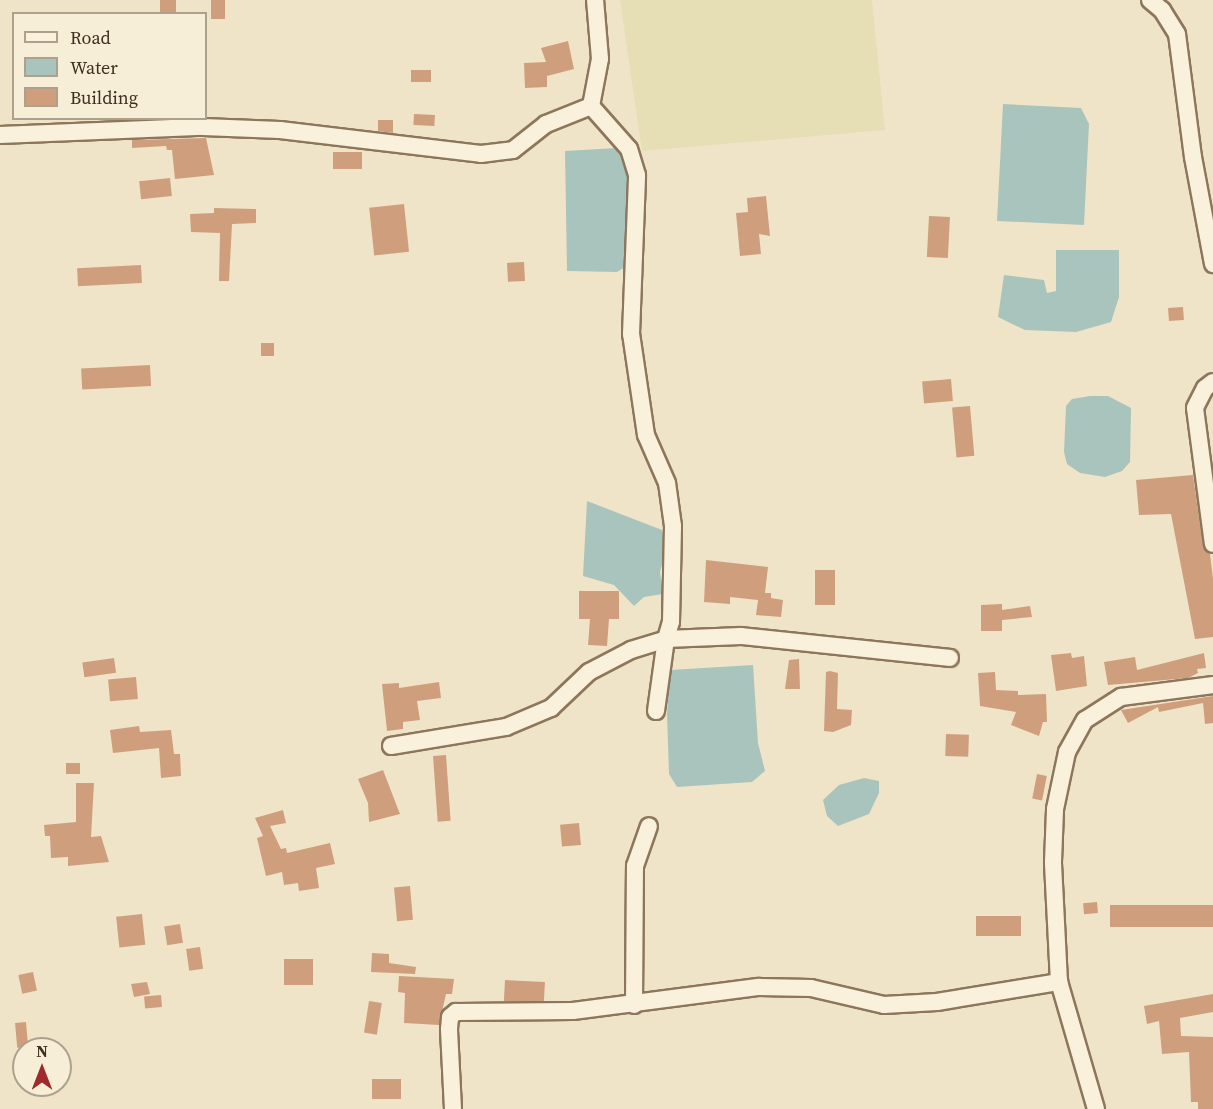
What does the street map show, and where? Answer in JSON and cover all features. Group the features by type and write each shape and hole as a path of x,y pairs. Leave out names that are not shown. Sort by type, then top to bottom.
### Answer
{"street":[{"path":"591,106 600,59 595,0"},
{"path":"1150,0 1162,10 1177,34 1193,157 1213,264"},
{"path":"0,135 203,127 269,129 481,154 513,150 546,124 591,106"},
{"path":"591,106 629,149 637,175 631,334 646,435 667,483 674,526 670,622 656,711"},
{"path":"1213,382 1205,388 1195,408 1213,544"},
{"path":"391,746 506,727 551,708 589,672 631,650 666,639 741,636 950,658"},
{"path":"1096,1109 1059,982 1053,862 1055,809 1067,752 1085,720 1120,697 1213,685"},
{"path":"634,1005 635,866 649,826"},
{"path":"453,1109 449,1029 450,1017 456,1012 634,1005 759,987 811,988 884,1005 937,1002 1059,982"}],"shaded area":[{"path":"620,0 872,0 885,130 642,151"}],"water":[{"path":"1003,104 1081,108 1089,124 1084,225 997,221"},
{"path":"617,148 628,168 627,266 617,272 567,271 565,151"},
{"path":"1056,250 1119,250 1119,297 1111,322 1076,332 1025,330 998,317 1004,275 1044,280 1047,293 1056,291"},
{"path":"1108,396 1131,408 1130,462 1122,471 1105,477 1080,473 1067,464 1064,452 1066,406 1072,399"},
{"path":"587,501 662,530 667,547 660,572 663,594 644,597 634,606 614,585 583,576"},
{"path":"753,665 758,743 765,771 752,782 677,787 669,774 667,714 670,670"},
{"path":"864,778 879,781 879,793 869,814 838,826 827,816 823,800 839,785"}],"building":[{"path":"160,0 176,0 176,12 160,12"},
{"path":"211,0 225,0 225,19 211,19"},
{"path":"568,41 574,69 547,76 547,87 525,88 524,63 546,62 541,48"},
{"path":"411,70 431,70 431,82 411,82"},
{"path":"414,114 435,115 434,126 413,125"},
{"path":"378,120 393,120 393,133 378,131"},
{"path":"206,138 214,175 175,179 172,150 167,150 166,146 132,148 132,140"},
{"path":"333,152 362,152 362,169 333,169"},
{"path":"170,178 172,196 141,199 139,181"},
{"path":"766,196 770,236 759,234 761,254 740,256 736,213 748,212 747,198"},
{"path":"404,204 409,252 374,255 369,208"},
{"path":"214,208 256,209 256,223 232,224 229,281 219,281 220,233 191,232 190,214 214,213"},
{"path":"929,216 950,217 948,258 927,257"},
{"path":"524,262 525,281 508,282 507,263"},
{"path":"141,265 142,283 78,286 77,268"},
{"path":"1183,307 1184,320 1169,321 1168,308"},
{"path":"261,343 274,343 274,356 261,356"},
{"path":"150,365 151,386 82,390 81,369"},
{"path":"951,379 953,401 924,403 922,382"},
{"path":"970,406 974,456 956,457 952,408"},
{"path":"1193,475 1203,545 1210,554 1213,579 1213,637 1195,639 1171,514 1139,515 1136,480"},
{"path":"706,560 768,567 765,593 771,593 771,598 783,600 781,617 756,615 758,600 730,597 730,604 704,602"},
{"path":"815,570 835,570 835,605 815,605"},
{"path":"579,591 619,591 619,619 609,619 607,646 588,645 590,619 579,619"},
{"path":"1002,604 1002,610 1030,606 1032,617 1002,620 1002,631 981,631 981,605"},
{"path":"1071,653 1072,658 1084,656 1087,686 1056,691 1051,655"},
{"path":"1204,653 1206,668 1197,669 1198,673 1188,678 1108,685 1104,662 1135,657 1137,670"},
{"path":"114,658 116,673 84,677 82,662"},
{"path":"799,659 800,689 785,689 789,660"},
{"path":"826,672 838,673 837,709 852,710 851,725 833,732 824,731"},
{"path":"995,672 996,690 1018,691 1018,695 1046,694 1047,722 1043,722 1039,736 1011,725 1016,712 980,706 978,673"},
{"path":"136,677 138,699 110,701 108,679"},
{"path":"439,682 441,698 417,701 420,720 403,722 403,729 387,731 382,684 399,683 399,688"},
{"path":"1213,696 1213,723 1205,724 1203,703 1159,712 1158,707 1128,723 1121,710"},
{"path":"139,726 140,732 171,730 174,754 180,754 181,776 161,778 159,748 113,753 110,730"},
{"path":"946,734 969,735 968,757 945,756"},
{"path":"446,755 451,821 438,822 433,756"},
{"path":"66,763 80,763 80,774 66,774"},
{"path":"383,770 400,814 369,822 368,803 358,779"},
{"path":"1037,774 1047,776 1042,800 1032,799"},
{"path":"76,783 94,783 91,837 101,836 109,862 68,866 68,857 51,858 50,836 45,836 44,825 76,822"},
{"path":"283,810 286,823 270,826 281,849 286,848 287,853 330,843 335,864 316,868 319,888 299,891 298,883 284,885 282,872 266,876 257,838 263,836 255,818"},
{"path":"579,823 581,845 562,847 560,825"},
{"path":"410,886 413,920 397,921 394,887"},
{"path":"1097,902 1098,913 1084,914 1083,903"},
{"path":"1110,905 1213,905 1213,927 1110,927"},
{"path":"142,914 145,945 119,948 116,917"},
{"path":"976,916 1021,916 1021,936 976,936"},
{"path":"180,924 183,943 167,945 164,927"},
{"path":"200,947 203,969 189,971 186,949"},
{"path":"372,953 389,954 389,963 416,967 415,974 371,972"},
{"path":"284,959 313,959 313,985 284,985"},
{"path":"33,972 37,991 22,994 18,975"},
{"path":"399,976 454,979 452,994 446,994 439,1025 404,1023 405,993 398,992"},
{"path":"505,980 545,982 544,1003 504,1001"},
{"path":"147,982 150,994 134,997 131,984"},
{"path":"1213,994 1213,1012 1180,1018 1181,1036 1213,1037 1213,1109 1198,1109 1198,1102 1191,1102 1189,1052 1162,1054 1159,1021 1147,1024 1144,1006"},
{"path":"161,995 162,1007 145,1008 144,996"},
{"path":"369,1001 382,1003 377,1035 364,1033"},
{"path":"26,1022 27,1037 16,1037 15,1023"},
{"path":"372,1079 401,1079 401,1099 372,1099"}]}
